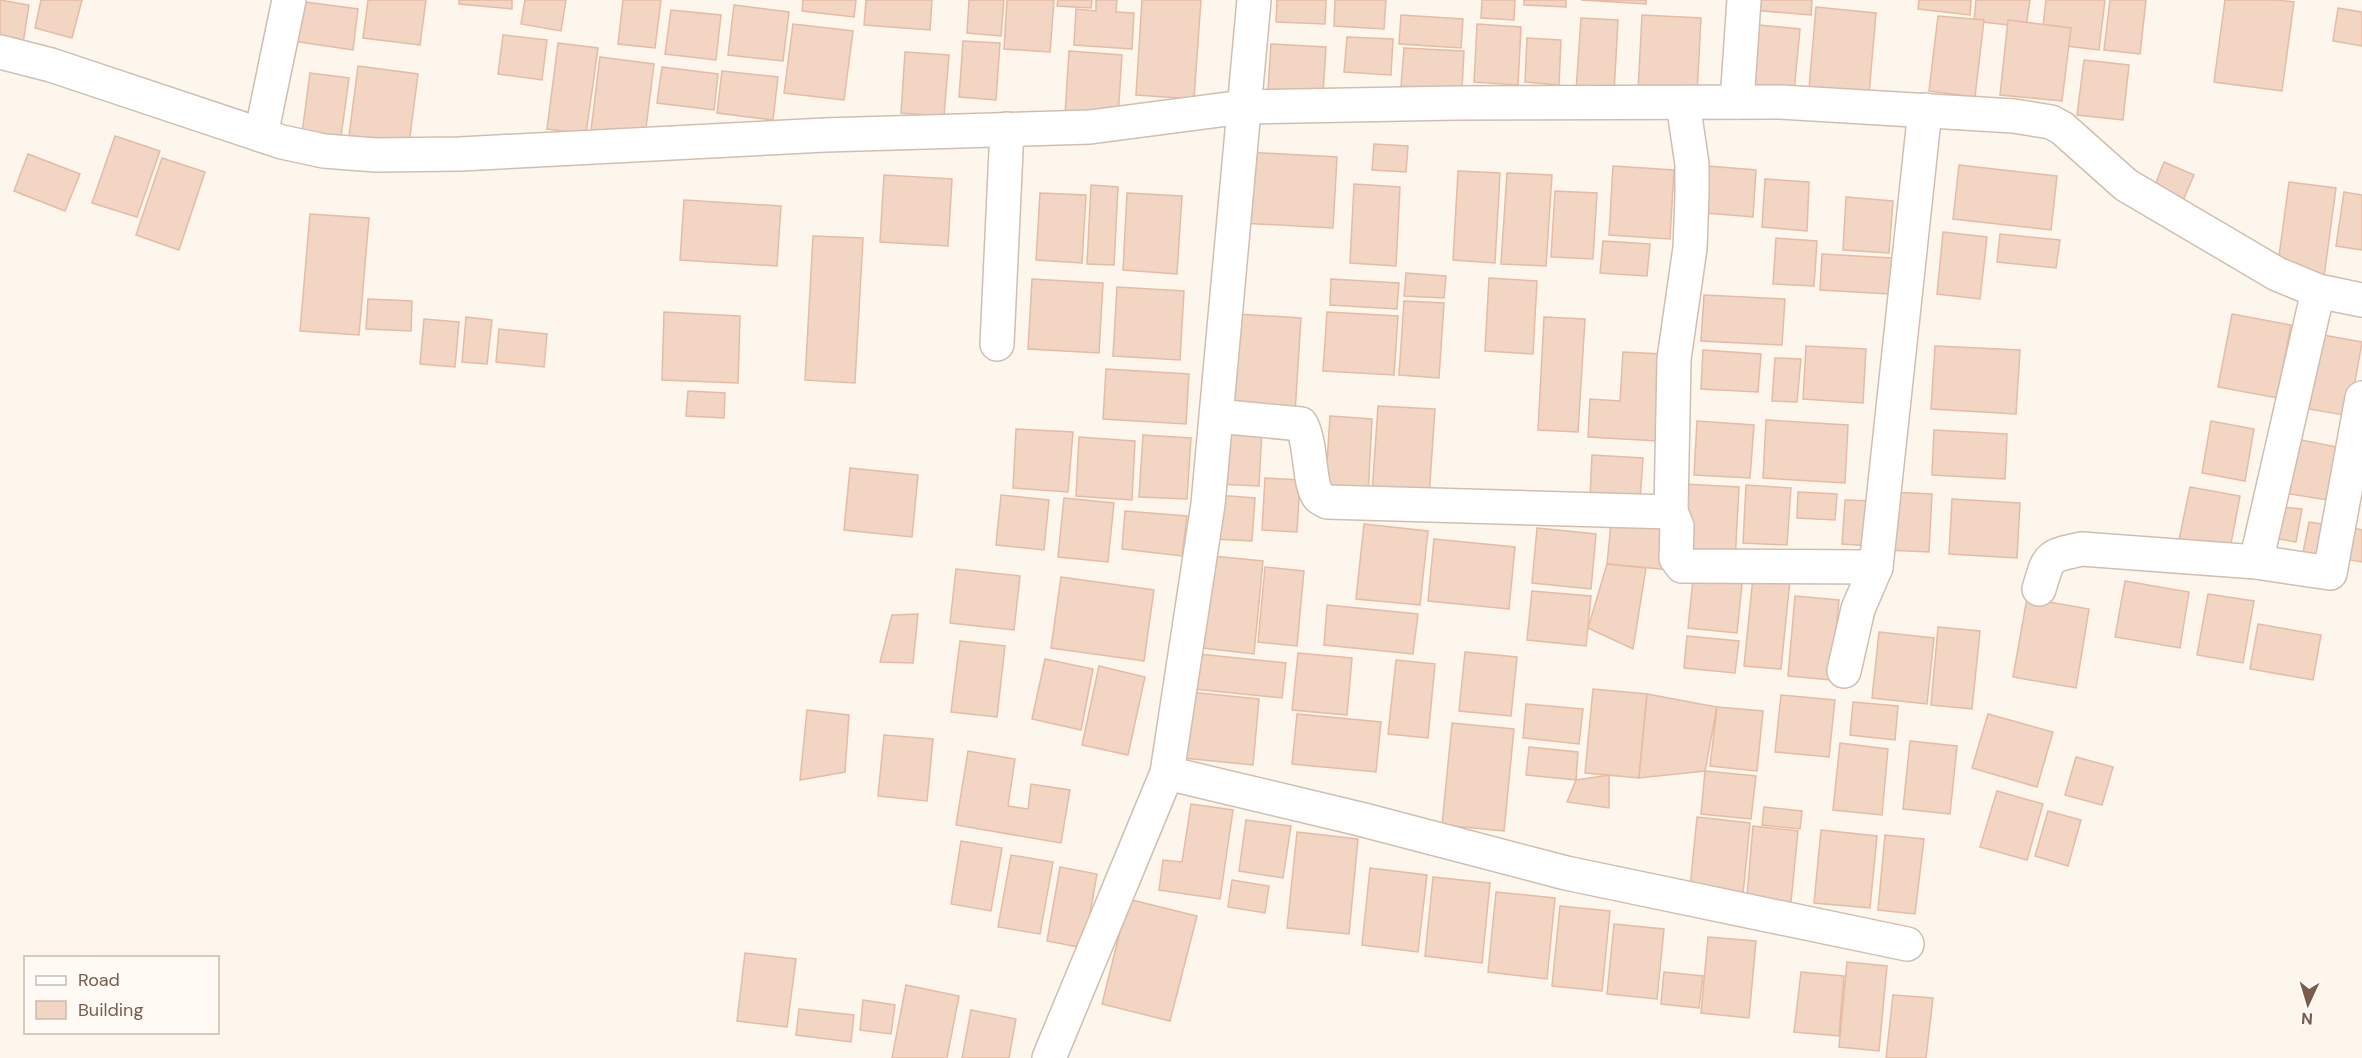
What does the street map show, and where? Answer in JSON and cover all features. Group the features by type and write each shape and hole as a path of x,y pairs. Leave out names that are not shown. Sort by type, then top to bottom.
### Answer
{"street":[{"path":"261,135 289,0"},
{"path":"1049,1058 1167,773 1208,504 1254,0"},
{"path":"1737,102 1744,0"},
{"path":"0,52 51,65 261,135 324,151 409,156 825,135 1090,127 1243,107 1455,103 1780,102 2014,116 2051,122 2062,128 2112,174 2140,194 2277,274 2318,291 2362,300"},
{"path":"1683,103 1692,164 1692,194 1690,248 1674,359 1671,512 1677,526 1676,558 1682,566 1876,567"},
{"path":"1844,671 1858,609 1876,567 1925,110"},
{"path":"997,344 1007,129"},
{"path":"2256,562 2318,291"},
{"path":"2039,589 2047,563 2055,554 2082,549 2256,562 2330,573 2362,398"},
{"path":"1217,416 1301,424 1307,434 1315,488 1319,497 1327,502 1671,512"},
{"path":"1167,773 1359,819 1566,873 1907,944"}],"building":[{"path":"0,0 29,5 23,43 0,40"},
{"path":"41,0 82,0 72,38 35,28"},
{"path":"368,0 426,0 420,45 363,38"},
{"path":"459,0 512,0 512,9 459,4"},
{"path":"525,0 566,0 561,31 521,24"},
{"path":"623,0 661,0 655,48 618,44"},
{"path":"803,0 856,0 854,17 802,11"},
{"path":"866,0 932,0 930,30 864,25"},
{"path":"969,0 1004,0 1001,36 967,33"},
{"path":"1007,0 1054,0 1050,52 1004,49"},
{"path":"1058,0 1092,0 1091,8 1057,6"},
{"path":"1096,0 1117,0 1116,12 1134,13 1132,49 1074,45 1076,9 1096,11"},
{"path":"1142,0 1201,0 1194,99 1136,95"},
{"path":"1277,0 1326,0 1325,24 1276,22"},
{"path":"1335,0 1386,0 1384,29 1334,26"},
{"path":"1482,0 1515,0 1514,20 1481,18"},
{"path":"1524,0 1566,0 1566,7 1524,5"},
{"path":"1581,0 1646,0 1646,4"},
{"path":"1753,0 1812,0 1811,15 1752,10"},
{"path":"1919,0 1971,0 1970,15 1918,9"},
{"path":"1976,0 2030,0 2026,27 1974,21"},
{"path":"2046,0 2105,0 2099,50 2041,43"},
{"path":"2110,0 2146,0 2140,54 2104,50"},
{"path":"2225,0 2294,2 2282,91 2214,82"},
{"path":"298,1 358,9 353,50 293,41"},
{"path":"734,5 789,12 783,61 728,55"},
{"path":"1816,7 1876,13 1869,94 1809,89"},
{"path":"2338,8 2362,12 2362,46 2333,41"},
{"path":"671,10 721,15 716,60 665,54"},
{"path":"1401,15 1463,19 1461,48 1399,44"},
{"path":"1642,15 1701,18 1697,94 1638,91"},
{"path":"1938,16 1984,20 1975,97 1929,91"},
{"path":"1581,18 1618,20 1614,93 1576,91"},
{"path":"2008,20 2071,28 2062,101 2000,95"},
{"path":"793,24 853,31 844,100 784,93"},
{"path":"1477,24 1521,27 1518,85 1474,82"},
{"path":"1759,25 1800,29 1794,92 1753,88"},
{"path":"503,35 547,40 542,80 498,74"},
{"path":"1347,37 1393,39 1391,75 1344,72"},
{"path":"1527,38 1561,40 1559,85 1525,82"},
{"path":"963,41 1000,43 996,100 959,97"},
{"path":"558,43 598,48 586,134 547,129"},
{"path":"1271,44 1326,47 1323,94 1268,90"},
{"path":"1404,48 1464,51 1462,89 1401,86"},
{"path":"1069,51 1122,55 1118,118 1065,114"},
{"path":"905,52 949,55 944,116 901,113"},
{"path":"600,57 654,64 645,136 591,130"},
{"path":"2084,60 2129,65 2123,120 2077,115"},
{"path":"358,66 418,74 409,144 349,136"},
{"path":"662,67 718,74 714,110 657,103"},
{"path":"722,71 778,77 773,120 717,113"},
{"path":"310,73 349,78 341,137 302,133"},
{"path":"115,136 160,151 137,217 92,203"},
{"path":"1374,144 1408,146 1406,172 1372,170"},
{"path":"1245,152 1337,157 1333,228 1241,223"},
{"path":"28,154 80,174 65,211 14,191"},
{"path":"162,158 205,172 179,250 136,235"},
{"path":"2164,162 2194,175 2181,205 2152,193"},
{"path":"1959,165 2057,176 2051,230 1953,219"},
{"path":"1613,166 1674,170 1670,239 1609,235"},
{"path":"1708,166 1756,170 1753,217 1706,213"},
{"path":"1458,171 1500,173 1495,263 1453,260"},
{"path":"1507,173 1552,175 1546,266 1501,264"},
{"path":"884,175 952,179 948,246 880,242"},
{"path":"1765,179 1809,182 1807,231 1762,227"},
{"path":"2289,182 2336,188 2324,277 2277,271"},
{"path":"1354,184 1400,187 1396,266 1350,263"},
{"path":"1091,185 1118,187 1114,265 1087,264"},
{"path":"1555,191 1597,193 1593,259 1551,257"},
{"path":"2344,192 2362,195 2362,250 2336,246"},
{"path":"1040,193 1086,195 1082,263 1036,260"},
{"path":"1127,193 1182,196 1177,274 1123,270"},
{"path":"1846,197 1893,201 1889,253 1843,250"},
{"path":"684,200 781,206 777,266 680,260"},
{"path":"310,214 369,218 359,335 300,331"},
{"path":"1943,232 1987,237 1980,299 1937,294"},
{"path":"2000,234 2060,240 2056,268 1997,262"},
{"path":"813,236 863,238 855,383 805,380"},
{"path":"1776,238 1817,241 1814,286 1773,284"},
{"path":"1603,241 1650,244 1647,276 1600,273"},
{"path":"1822,254 1892,258 1890,294 1820,290"},
{"path":"1406,273 1446,276 1444,298 1404,296"},
{"path":"1489,278 1537,281 1533,354 1485,351"},
{"path":"1032,279 1103,283 1099,353 1028,349"},
{"path":"1331,279 1399,283 1397,309 1330,305"},
{"path":"1117,287 1184,291 1180,360 1113,356"},
{"path":"1704,295 1785,299 1782,345 1701,341"},
{"path":"368,299 412,301 411,331 366,329"},
{"path":"1404,301 1444,303 1439,378 1399,375"},
{"path":"664,312 740,316 738,383 662,380"},
{"path":"1327,312 1398,316 1394,375 1323,371"},
{"path":"1237,314 1301,318 1295,413 1232,410"},
{"path":"2232,314 2291,325 2277,398 2218,387"},
{"path":"466,317 492,320 487,364 462,362"},
{"path":"1544,317 1585,319 1578,432 1538,430"},
{"path":"424,319 459,322 455,367 420,364"},
{"path":"499,329 547,334 544,367 496,362"},
{"path":"2323,335 2362,342 2349,416 2309,409"},
{"path":"1806,346 1866,349 1863,403 1803,399"},
{"path":"1935,346 2020,350 2016,414 1931,409"},
{"path":"1703,350 1761,354 1758,392 1701,389"},
{"path":"1623,352 1663,354 1658,441 1588,437 1590,399 1620,401"},
{"path":"1775,358 1801,359 1797,402 1772,401"},
{"path":"1106,369 1189,374 1186,424 1103,419"},
{"path":"688,391 725,393 724,418 686,416"},
{"path":"1378,406 1435,409 1429,497 1372,494"},
{"path":"1330,416 1372,419 1368,496 1325,494"},
{"path":"1766,420 1848,425 1845,483 1763,478"},
{"path":"1697,421 1754,425 1750,478 1694,475"},
{"path":"2211,421 2254,429 2245,481 2202,473"},
{"path":"1220,427 1262,430 1259,486 1217,484"},
{"path":"1016,429 1073,432 1068,492 1013,488"},
{"path":"1934,430 2007,434 2005,479 1932,475"},
{"path":"1143,435 1191,438 1187,499 1139,497"},
{"path":"1079,437 1135,441 1132,500 1076,496"},
{"path":"2296,439 2342,448 2333,501 2285,493"},
{"path":"1592,455 1643,458 1640,501 1590,497"},
{"path":"850,468 918,475 912,537 844,530"},
{"path":"1265,478 1300,480 1297,532 1262,530"},
{"path":"1684,484 1739,487 1735,562 1679,559"},
{"path":"1746,485 1791,488 1787,545 1743,543"},
{"path":"2190,487 2240,496 2230,549 2179,540"},
{"path":"1798,492 1837,494 1835,520 1797,518"},
{"path":"1890,492 1932,494 1929,552 1886,550"},
{"path":"1001,495 1049,500 1044,550 996,545"},
{"path":"1216,495 1255,498 1252,541 1214,539"},
{"path":"1064,498 1114,503 1108,562 1058,557"},
{"path":"1952,499 2020,503 2017,558 1949,554"},
{"path":"1845,500 1874,501 1871,546 1842,544"},
{"path":"2279,507 2302,509 2296,542 2273,538"},
{"path":"1125,511 1187,516 1182,556 1122,549"},
{"path":"2309,522 2336,526 2329,558 2303,553"},
{"path":"1611,523 1675,529 1671,570 1607,564"},
{"path":"1364,524 1428,531 1420,605 1356,599"},
{"path":"2350,527 2362,530 2362,562 2344,559"},
{"path":"1537,528 1596,534 1591,589 1532,583"},
{"path":"1434,539 1515,547 1509,609 1428,601"},
{"path":"1212,556 1263,561 1254,654 1203,648"},
{"path":"1607,564 1646,568 1633,649 1588,628"},
{"path":"1265,567 1304,571 1297,646 1258,642"},
{"path":"956,569 1020,576 1014,630 950,623"},
{"path":"1694,570 1743,575 1737,633 1688,628"},
{"path":"1061,577 1154,590 1144,661 1051,648"},
{"path":"1753,577 1790,580 1781,669 1744,666"},
{"path":"2125,581 2189,592 2180,648 2115,637"},
{"path":"1532,591 1591,596 1586,646 1527,640"},
{"path":"2208,594 2254,601 2243,663 2197,655"},
{"path":"1795,596 1839,600 1831,680 1788,676"},
{"path":"2027,598 2089,609 2076,688 2013,677"},
{"path":"1327,605 1418,614 1413,654 1324,645"},
{"path":"918,614 913,663 880,662 892,615"},
{"path":"2258,624 2321,635 2313,680 2250,669"},
{"path":"1938,627 1980,631 1972,709 1931,705"},
{"path":"1879,632 1934,638 1927,704 1872,698"},
{"path":"1687,636 1739,641 1735,673 1684,668"},
{"path":"960,641 1005,646 997,717 951,712"},
{"path":"1465,652 1517,657 1511,716 1459,711"},
{"path":"1189,653 1286,663 1282,698 1185,688"},
{"path":"1298,653 1352,658 1347,715 1292,710"},
{"path":"1045,659 1093,669 1081,730 1032,719"},
{"path":"1396,660 1435,664 1428,738 1388,734"},
{"path":"1099,666 1145,677 1128,755 1082,745"},
{"path":"1593,689 1647,694 1639,778 1585,773"},
{"path":"1189,692 1259,699 1253,765 1183,758"},
{"path":"1647,694 1717,707 1705,771 1639,778"},
{"path":"1781,695 1835,700 1829,757 1775,752"},
{"path":"1853,702 1898,706 1895,740 1850,735"},
{"path":"1526,704 1583,709 1579,744 1523,738"},
{"path":"1717,707 1763,711 1757,771 1710,766"},
{"path":"807,710 849,715 845,772 800,780"},
{"path":"1297,714 1381,722 1376,772 1292,764"},
{"path":"1988,714 2053,732 2037,787 1972,768"},
{"path":"1452,723 1514,729 1504,831 1442,825"},
{"path":"884,735 933,739 927,801 878,796"},
{"path":"1910,741 1957,746 1950,814 1903,809"},
{"path":"1840,743 1888,749 1882,815 1833,810"},
{"path":"1529,747 1578,752 1576,780 1526,775"},
{"path":"968,751 1015,759 1008,806 1028,809 1031,784 1070,790 1061,843 956,825"},
{"path":"2076,757 2113,767 2102,805 2065,795"},
{"path":"1705,771 1756,776 1751,819 1701,814"},
{"path":"1609,775 1609,808 1567,802 1576,780"},
{"path":"1997,791 2043,804 2027,860 1980,847"},
{"path":"1191,804 1233,810 1220,899 1159,890 1163,860 1182,862"},
{"path":"1764,807 1802,811 1800,829 1762,825"},
{"path":"2048,811 2081,820 2068,866 2035,856"},
{"path":"1697,817 1750,823 1742,904 1689,898"},
{"path":"1246,820 1291,826 1283,878 1239,871"},
{"path":"1753,826 1798,831 1790,912 1746,908"},
{"path":"1821,830 1877,836 1870,908 1814,903"},
{"path":"1297,832 1358,839 1349,934 1287,928"},
{"path":"1885,835 1924,839 1915,914 1878,910"},
{"path":"961,841 1002,848 991,911 951,904"},
{"path":"1011,855 1053,862 1040,934 998,927"},
{"path":"1060,867 1097,874 1084,948 1047,941"},
{"path":"1370,868 1427,875 1418,952 1362,945"},
{"path":"1433,877 1490,883 1482,963 1425,956"},
{"path":"1232,880 1269,886 1265,913 1228,907"},
{"path":"1496,892 1555,898 1547,979 1488,972"},
{"path":"1128,899 1197,916 1170,1021 1102,1004"},
{"path":"1560,906 1610,911 1602,991 1552,986"},
{"path":"1614,924 1664,929 1657,999 1607,994"},
{"path":"1708,937 1756,941 1749,1018 1701,1013"},
{"path":"745,953 796,959 787,1027 737,1021"},
{"path":"1847,962 1887,966 1879,1051 1839,1047"},
{"path":"1664,972 1703,976 1699,1008 1661,1004"},
{"path":"1801,972 1844,976 1839,1036 1794,1032"},
{"path":"906,985 959,996 947,1058 892,1058"},
{"path":"1893,995 1933,998 1926,1058 1886,1058"},
{"path":"863,1000 895,1005 891,1034 860,1030"},
{"path":"799,1009 854,1015 851,1042 796,1035"},
{"path":"971,1010 1016,1019 1009,1058 962,1058"}]}
